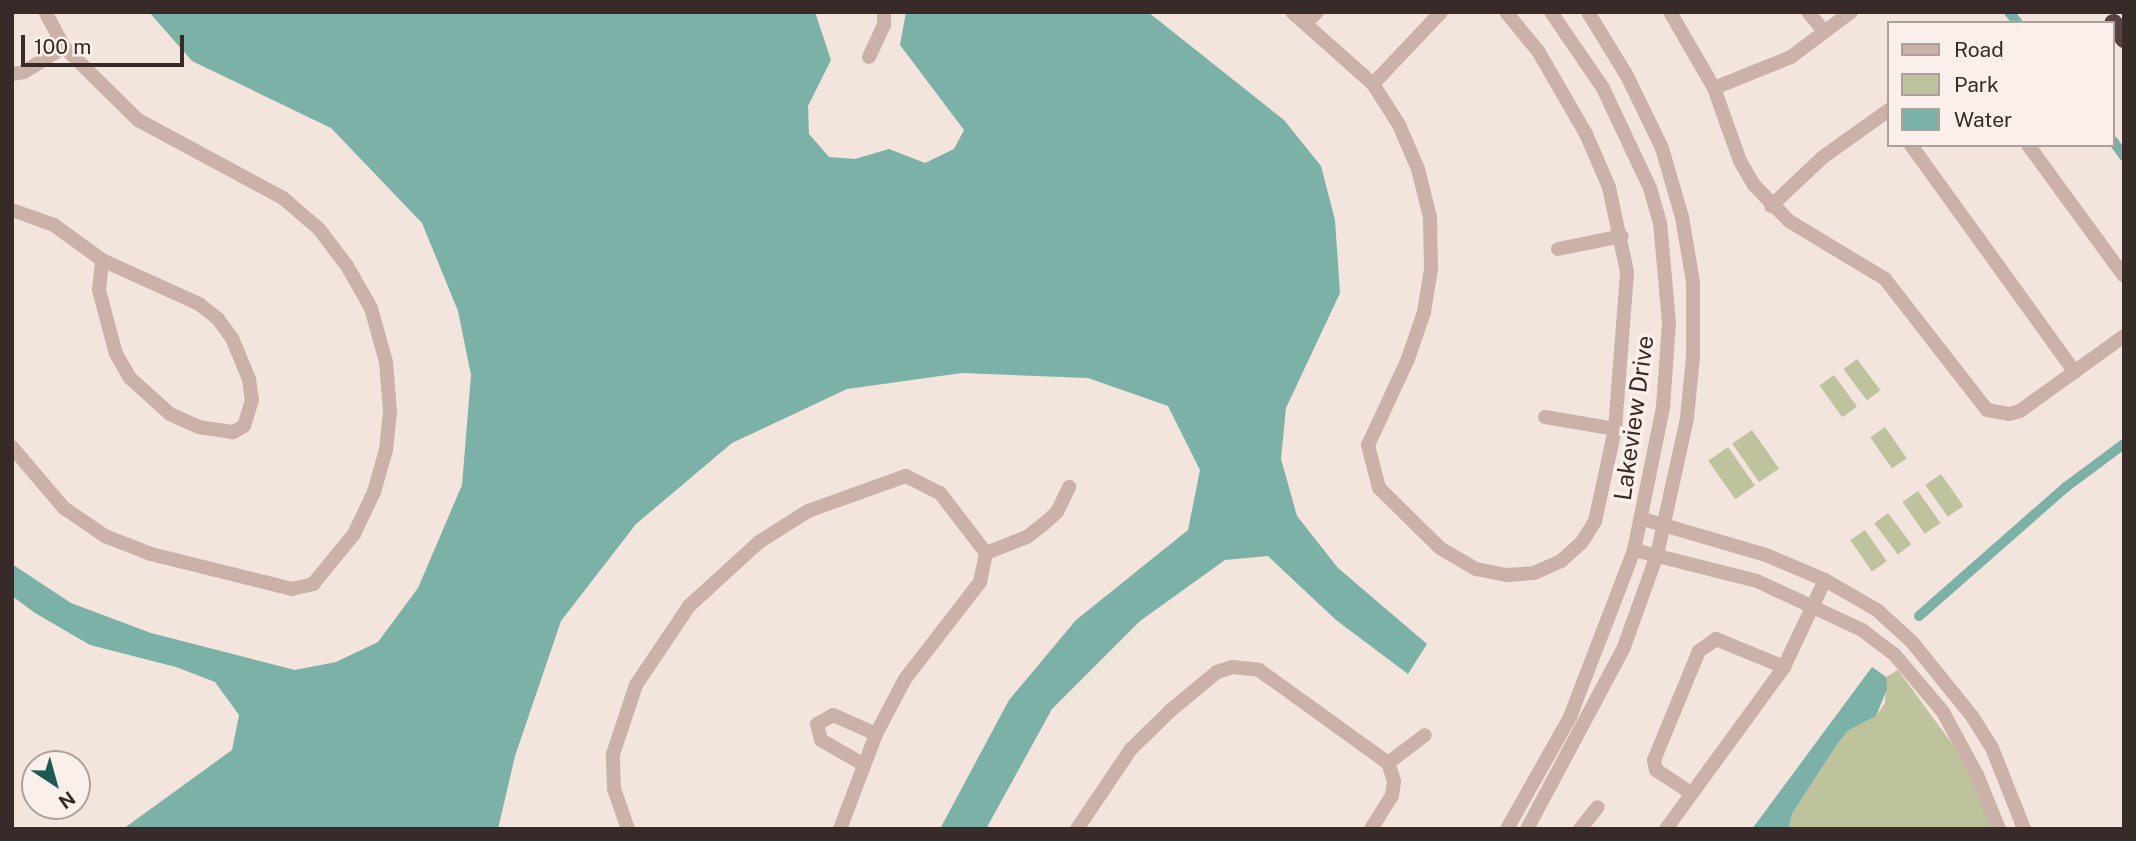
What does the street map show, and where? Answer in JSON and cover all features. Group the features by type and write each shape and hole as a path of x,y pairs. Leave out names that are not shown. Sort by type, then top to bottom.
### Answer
{"street":[{"path":"12,447 64,508 105,536 151,554 292,589 313,584 354,534 374,492 386,450 390,411 386,362 371,308 347,266 318,229 283,198 138,120 64,47 45,12"},
{"path":"869,57 884,25 884,12"},
{"path":"1292,12 1373,84 1399,125 1418,169 1430,217 1431,269 1424,312 1408,359 1368,445 1371,466 1380,488 1395,508 1440,548 1476,569 1507,575 1534,573 1571,551 1595,521 1615,429 1627,272 1622,236 1609,187 1586,134 1538,51 1506,12"},
{"path":"1306,23 1317,12"},
{"path":"1373,84 1441,12"},
{"name":"Lakeview Drive","path":"1507,829 1570,717 1634,550 1643,519 1663,407 1669,323 1667,281 1650,188 1603,88 1551,12"},
{"name":"Lakeview Drive","path":"1527,829 1624,648 1665,527 1691,385 1693,282 1682,217 1662,148 1628,76 1588,12"},
{"path":"1670,12 1714,88 1740,161 1771,206 1885,279 1978,401 1997,414 2020,411 2124,336"},
{"path":"1808,12 1824,32"},
{"path":"1714,88 1772,67 1851,12"},
{"path":"12,74 24,72 64,47"},
{"path":"1771,206 1823,157 1888,113"},
{"path":"1912,147 2075,372"},
{"path":"2029,147 2124,276"},
{"path":"12,210 54,225 102,260 199,304 218,319 232,338 249,379 252,400 244,426 221,432 199,427 170,414 130,378 116,354 99,290 102,260"},
{"path":"1558,249 1622,236"},
{"path":"1667,281 1693,282"},
{"path":"1545,417 1615,429"},
{"path":"628,829 614,789 613,754 636,685 690,606 759,542 808,511 906,476 940,493 986,553 980,582 905,679 861,763 840,829"},
{"path":"986,553 1036,530 1057,512 1069,487"},
{"path":"1643,519 1766,555 1825,580 1877,610 1912,642 1961,701 1992,748 2024,829"},
{"path":"1634,550 1757,581 1816,605 1862,630 1895,655 1923,687 1959,739 1999,829"},
{"path":"1666,829 1784,667 1816,605 1825,580"},
{"path":"1691,793 1656,771 1654,760 1699,651 1716,639 1784,667"},
{"path":"1077,829 1131,749 1171,710 1217,672 1246,666 1259,670 1388,763 1394,781 1392,796 1371,829"},
{"path":"861,763 821,740 817,724 833,715 876,734"},
{"path":"1388,763 1424,735"},
{"path":"1580,829 1598,807"}],"green space":[{"path":"1857,359 1880,390 1867,400 1843,369"},
{"path":"1834,375 1857,407 1842,417 1819,386"},
{"path":"1885,427 1907,458 1892,468 1870,437"},
{"path":"1752,430 1779,469 1759,482 1732,444"},
{"path":"1728,447 1755,486 1735,499 1708,461"},
{"path":"1941,474 1963,506 1948,517 1925,485"},
{"path":"1918,491 1940,523 1925,534 1902,502"},
{"path":"1888,513 1911,544 1898,554 1874,523"},
{"path":"1865,530 1887,561 1872,571 1850,540"},
{"path":"1898,670 1975,775 1994,829 1788,829 1793,812 1838,743 1849,730 1876,716 1885,703 1886,677"}],"water":[{"path":"149,12 815,12 831,60 808,106 809,134 829,157 855,159 889,149 925,163 954,149 964,130 900,45 906,12 1148,12 1284,120 1321,166 1335,220 1340,293 1286,408 1281,459 1297,516 1338,568 1427,644 1408,674 1336,620 1268,556 1225,560 1140,621 1052,709 986,829 940,829 1009,700 1076,620 1188,530 1200,470 1168,406 1088,378 962,373 847,389 732,443 636,524 561,621 515,756 498,829 123,829 232,750 239,715 215,682 176,667 90,645 35,613 12,596 12,564 71,603 151,633 295,670 336,662 378,642 418,588 462,485 471,375 458,311 422,223 331,128 192,61"},
{"path":"1872,667 1886,677 1887,689 1876,716 1849,730 1838,743 1793,812 1788,829 1752,829"}],"waterway":[{"path":"2009,12 2016,21"},
{"path":"2115,144 2124,156"},
{"path":"1919,616 2066,487 2124,444"}]}
